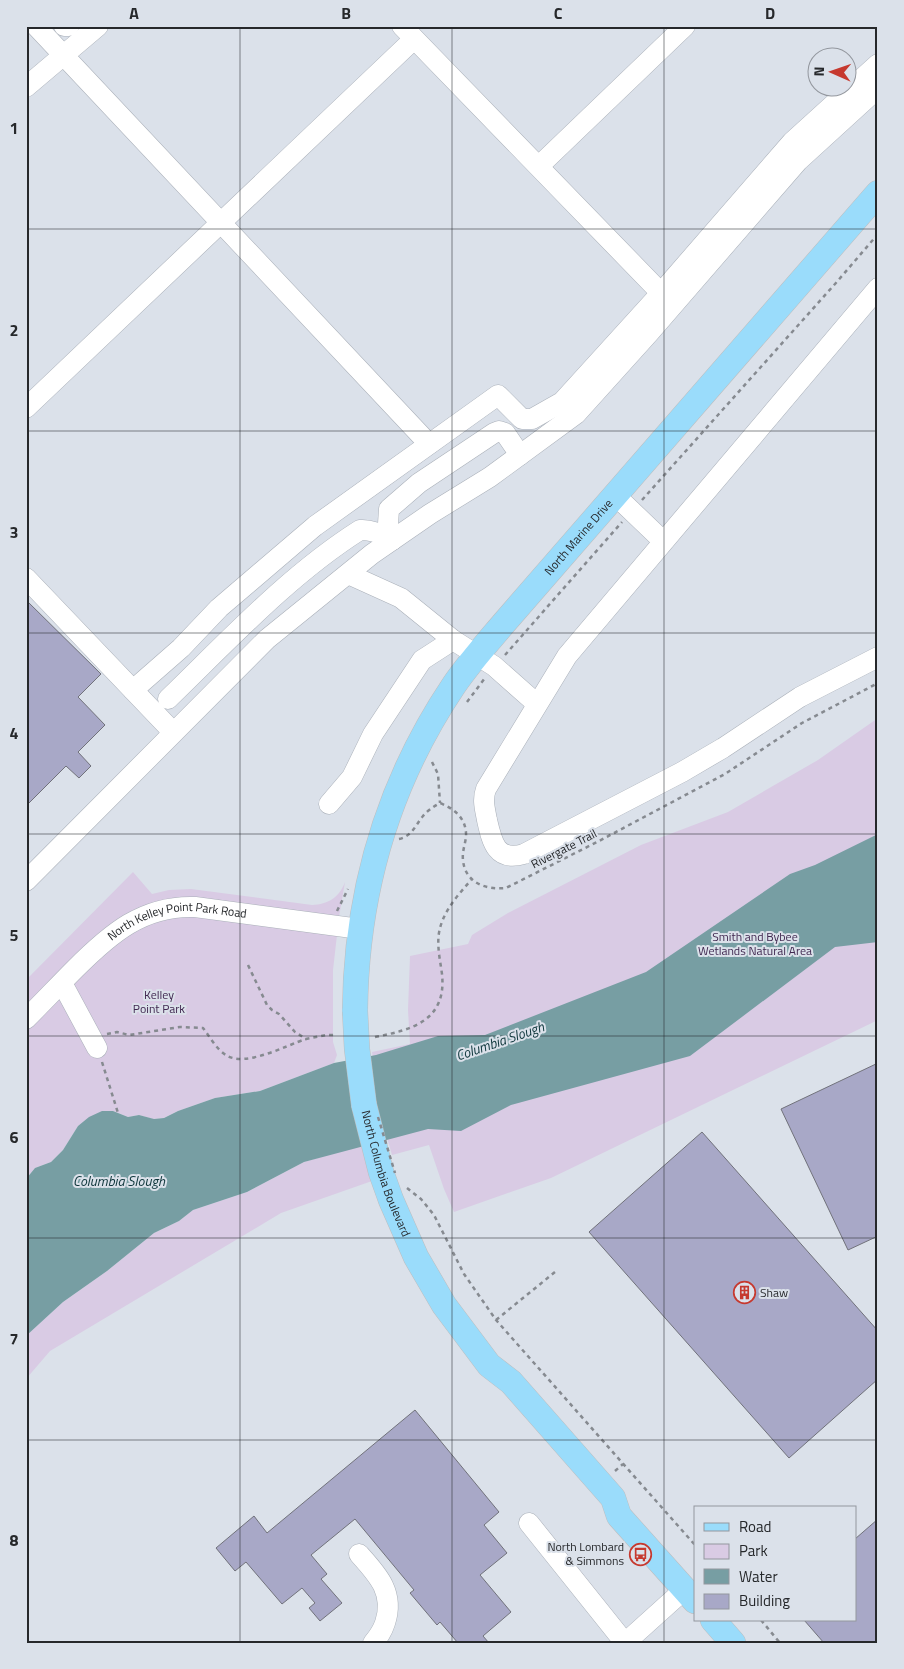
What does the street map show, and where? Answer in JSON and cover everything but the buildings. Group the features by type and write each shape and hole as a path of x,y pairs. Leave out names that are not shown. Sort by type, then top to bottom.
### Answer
{"main road":[{"name":"North Marine Drive","path":"360,929 381,834 400,783 431,722 455,684 477,655 878,193"},
{"name":"North Columbia Boulevard","path":"360,929 355,1011 356,1050 370,1132 394,1177 403,1230 430,1281 458,1326 489,1365 501,1391 606,1512 619,1516 690,1595"},
{"path":"715,1622 733,1643"}],"street":[{"path":"36,26 220,224 429,444"},
{"path":"64,26 69,26"},
{"path":"26,68 98,26"},
{"path":"539,166 685,26"},
{"path":"26,408 220,224 408,33 539,166 660,293"},
{"path":"26,87 58,50"},
{"path":"134,690 181,648 219,608 315,526 498,396 522,419 532,419 562,402 792,142 878,64"},
{"path":"26,881 267,640 392,540 520,455 560,426 592,397 744,225 798,160 878,88"},
{"path":"878,288 567,656 491,779 483,797 494,844 499,851 509,856 524,854 678,774 723,748 800,697 878,657"},
{"path":"392,540 388,524 389,509 419,484 494,433 499,431 505,433 520,455"},
{"path":"616,496 663,541"},
{"path":"168,699 259,611 334,547 360,530 372,531 392,540"},
{"path":"348,574 401,598 453,640 494,666 537,704"},
{"path":"26,578 173,732"},
{"path":"329,804 352,777 373,734 422,660 453,640"},
{"name":"North Kelley Point Park Road","path":"26,1019 106,939 137,919 166,909 183,906 360,929"},
{"path":"62,983 95,1043"},
{"path":"529,1523 625,1643 690,1595"},
{"path":"359,1554 378,1575 388,1595 387,1616 381,1640"}],"path":[{"name":"Rivergate Trail","path":"471,880 480,886 492,889 506,888 725,774 802,723 878,683"},
{"path":"371,1038 408,1030 418,1025 434,1011 441,991 440,928 450,905 471,880 463,861 465,827 458,813 449,807 440,803 432,808 407,837 400,839"},
{"path":"248,965 267,1005 279,1014 295,1032 306,1039"},
{"path":"118,1113 95,1043 117,1032 129,1035 180,1028 203,1028 226,1056 238,1059 265,1055 306,1039 335,1034 343,1037"},
{"path":"394,1177 421,1199 434,1214 464,1274 496,1320 694,1544"},
{"path":"496,1320 555,1272"},
{"path":"763,1622 780,1643"}],"green space":[{"name":"Smith and Bybee Wetlands Natural Area","path":"878,718 878,1020 551,1178 454,1212 429,1145 392,1155 384,1127 372,1052 410,1044 408,1010 410,956 468,944 472,935 508,913 641,845 728,812 818,760"},
{"name":"Kelley Point Park","path":"133,872 152,894 169,890 191,889 312,905 328,902 340,892 345,882 333,970 333,1042 337,1055 334,1063 260,1091 215,1098 164,1118 153,1119 139,1115 128,1117 113,1111 78,1126 63,1150 51,1162 35,1168 26,1179 26,980"},
{"path":"361,1145 372,1181 281,1213 50,1351 26,1379 26,1336 63,1302 107,1271 154,1233 179,1221 193,1210 247,1192 304,1162"}],"water":[{"name":"Columbia Slough","path":"878,834 878,942 835,947 690,1056 511,1105 461,1131 428,1129 304,1162 247,1192 193,1210 179,1221 154,1233 107,1271 63,1302 26,1336 26,1179 35,1168 51,1162 63,1150 78,1126 89,1117 102,1111 113,1111 128,1117 139,1115 154,1119 164,1118 215,1098 260,1091 334,1063 376,1055 438,1036 485,1035 646,972 790,874 815,865"}],"place":[{"name":"Shaw","path":"744,1293"},
{"name":"North Lombard & Simmons","path":"640,1554"}]}
